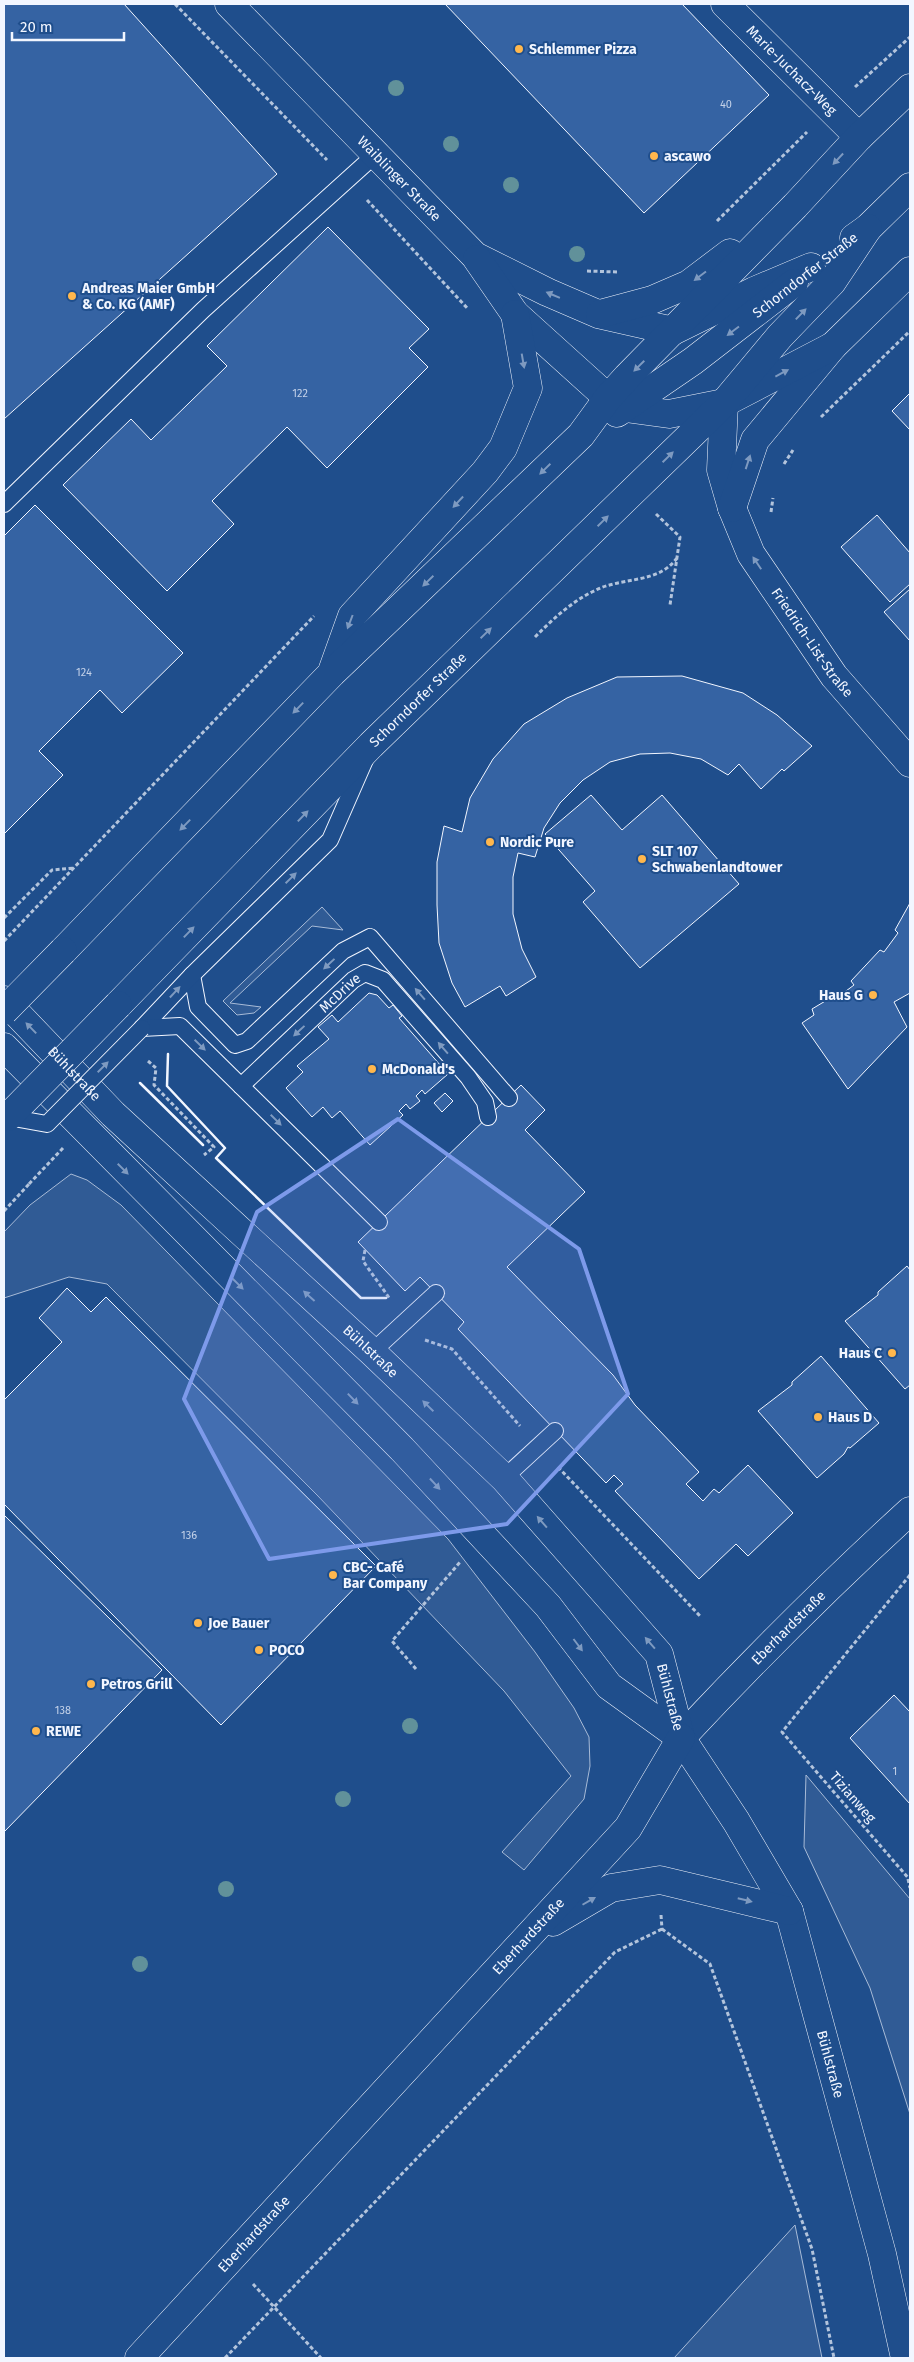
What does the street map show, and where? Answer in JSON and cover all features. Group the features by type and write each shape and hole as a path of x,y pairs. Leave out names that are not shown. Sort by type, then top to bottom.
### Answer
{"main road":[{"name":"Waiblinger Straße","path":"229,4 475,256 547,292 598,314 673,331"},
{"name":"Marie-Juchacz-Weg","path":"725,4 859,137"},
{"name":"Schorndorfer Straße","path":"4,1010 332,673 616,403 673,331 796,206 859,137 910,88"},
{"path":"868,228 910,187"},
{"path":"598,314 652,300 689,284 796,206"},
{"name":"Schorndorfer Straße","path":"616,403 693,361 780,296 811,268 868,228"},
{"name":"Schorndorfer Straße","path":"6,1119 371,745 724,403 780,336 832,282 868,228"},
{"path":"475,256 514,314 616,403 669,414 724,403"},
{"path":"673,331 754,291 811,268"},
{"name":"Schorndorfer Straße","path":"724,403 833,346 910,271"},
{"path":"332,673 352,616 485,472 503,448 528,388 514,314"},
{"path":"732,508 755,440 833,346"},
{"name":"Friedrich-List-Straße","path":"724,403 721,470 732,508 751,554 834,676 910,764"},
{"name":"Bühlstraße","path":"4,1000 113,1114 372,1352 504,1478 659,1654 681,1738 736,1821 789,1911 882,2254 905,2358"},
{"name":"Bühlstraße","path":"4,1048 402,1449 548,1606 609,1686 681,1738"},
{"name":"Eberhardstraße","path":"139,2358 628,1828 681,1738 746,1668 834,1580 910,1511"},
{"path":"532,1934 611,1888 660,1880 789,1911"}],"lane":[{"path":"4,504 203,310 376,154"},
{"path":"6,1119 47,1124 192,975 330,840 371,745"},
{"path":"192,975 198,1008 235,1045 247,1041 343,951 370,937 508,1098"},
{"name":"McDrive","path":"241,1086 353,980 365,973 384,980 468,1077 485,1102 488,1116"},
{"path":"142,1028 180,1026 379,1222"},
{"path":"372,1352 436,1293"},
{"path":"504,1478 555,1431"}],"path":[{"path":"714,224 831,109 910,37"},
{"path":"607,273 625,272"},
{"path":"817,420 910,331"},
{"path":"783,466 798,442"},
{"path":"771,511 773,496"},
{"path":"670,605 680,537"},
{"path":"534,638 577,600 597,589 661,573 670,567 677,558"},
{"path":"4,941 315,615"},
{"path":"4,918 52,870 75,868"},
{"path":"147,1061 156,1068 154,1084 214,1147 204,1155"},
{"path":"4,1211 29,1184"},
{"path":"365,1250 363,1261 390,1300"},
{"path":"420,1338 452,1349 537,1446 700,1616"},
{"path":"416,1669 392,1641 462,1560"},
{"name":"Tizianweg","path":"910,1576 782,1732 910,1880"},
{"name":"Tizianweg","path":"907,1876 910,1888"},
{"path":"225,2358 615,1952 662,1930 710,1964 812,2249 834,2358"},
{"path":"229,2261 275,2306 321,2358"}],"highlighted area":[{"path":"398,1119 579,1249 628,1394 507,1524 269,1559 184,1399 257,1212"}],"shaded area":[{"path":"322,907 343,930 312,926 230,1003 261,1007 254,1013 237,1015 223,1001"},
{"path":"71,1174 87,1180 121,1205 448,1539 535,1652 574,1708 589,1737 590,1766 584,1799 524,1870 502,1852 571,1776 504,1691 317,1495 107,1284 69,1277 4,1298 4,1232 30,1205"},
{"path":"806,1775 910,1899 910,2114 870,1988 804,1847"},
{"path":"795,2225 822,2358 674,2358"}],"building":[{"name":"Andreas Maier GmbH & Co. KG (AMF)","path":"4,4 124,4 277,174 4,419"},
{"path":"445,4 682,4 769,95 644,213"},
{"path":"328,227 429,329 409,348 428,367 327,468 287,427 212,501 234,524 167,591 63,485 131,419 151,440 227,366 207,346"},
{"path":"910,393 910,430 892,411"},
{"path":"35,505 183,653 122,713 100,690 39,751 63,775 4,834 4,536"},
{"path":"877,515 910,553 910,584 890,602 841,547"},
{"path":"910,589 910,641 884,612"},
{"name":"Nordic Pure","path":"682,676 743,693 777,715 812,746 784,771 782,769 761,789 739,764 728,775 701,759 670,753 640,754 610,762 583,780 560,803 544,828 535,857 518,853 513,877 513,914 522,949 536,977 506,996 500,986 465,1007 452,983 439,943 437,862 444,826 462,832 470,798 493,759 524,724 567,698 617,677"},
{"name":"SLT 107 Schwabenlandtower","path":"591,795 622,830 662,795 739,884 640,968 583,902 595,891 545,834"},
{"name":"Haus G","path":"910,903 910,993 894,1002 907,1027 848,1089 802,1023 814,1015 812,1009 832,997 834,1000 854,985 851,981 880,950 884,952 898,933 895,930"},
{"name":"McDonald's","path":"369,993 377,995 389,1008 393,1005 402,1016 399,1018 448,1074 425,1094 422,1090 416,1096 420,1101 410,1109 406,1104 399,1111 403,1115 370,1145 340,1111 332,1118 323,1107 312,1117 286,1088 303,1072 297,1066 329,1039 318,1027 332,1015 338,1022"},
{"path":"521,1085 545,1110 525,1130 585,1192 507,1267 613,1375 635,1405 699,1472 686,1484 703,1501 714,1489 719,1493 748,1465 793,1513 748,1556 736,1544 699,1579 615,1491 623,1484 614,1475 606,1483 458,1329 464,1322 420,1277 405,1291 358,1242"},
{"path":"445,1093 453,1101 442,1112 434,1103"},
{"name":"Haus C","path":"907,1266 910,1270 910,1385 905,1389 845,1321 878,1295 878,1292"},
{"path":"67,1288 91,1312 106,1297 376,1566 221,1725 4,1504 4,1400 62,1342 39,1318"},
{"name":"Haus D","path":"821,1356 879,1423 850,1448 848,1447 844,1454 817,1478 758,1411 792,1385 792,1382"},
{"path":"4,1515 162,1670 4,1832"},
{"path":"894,1695 910,1712 910,1804 850,1738"}],"wall":[{"path":"168,1054 167,1086 225,1148 216,1158 361,1298 386,1298"},
{"path":"140,1083 203,1145"}],"place":[{"name":"Schlemmer Pizza","path":"519,49"},
{"name":"ascawo","path":"654,156"},
{"name":"Andreas Maier GmbH & Co. KG (AMF)","path":"72,296"},
{"name":"Nordic Pure","path":"490,842"},
{"name":"SLT 107 Schwabenlandtower","path":"642,859"},
{"name":"Haus G","path":"873,995"},
{"name":"McDonald's","path":"372,1069"},
{"name":"Haus C","path":"892,1353"},
{"name":"Haus D","path":"818,1417"},
{"name":"CBC- Café Bar Company","path":"333,1575"},
{"name":"Joe Bauer","path":"198,1623"},
{"name":"POCO","path":"259,1650"},
{"name":"Petros Grill","path":"91,1684"},
{"name":"REWE","path":"36,1731"}]}
